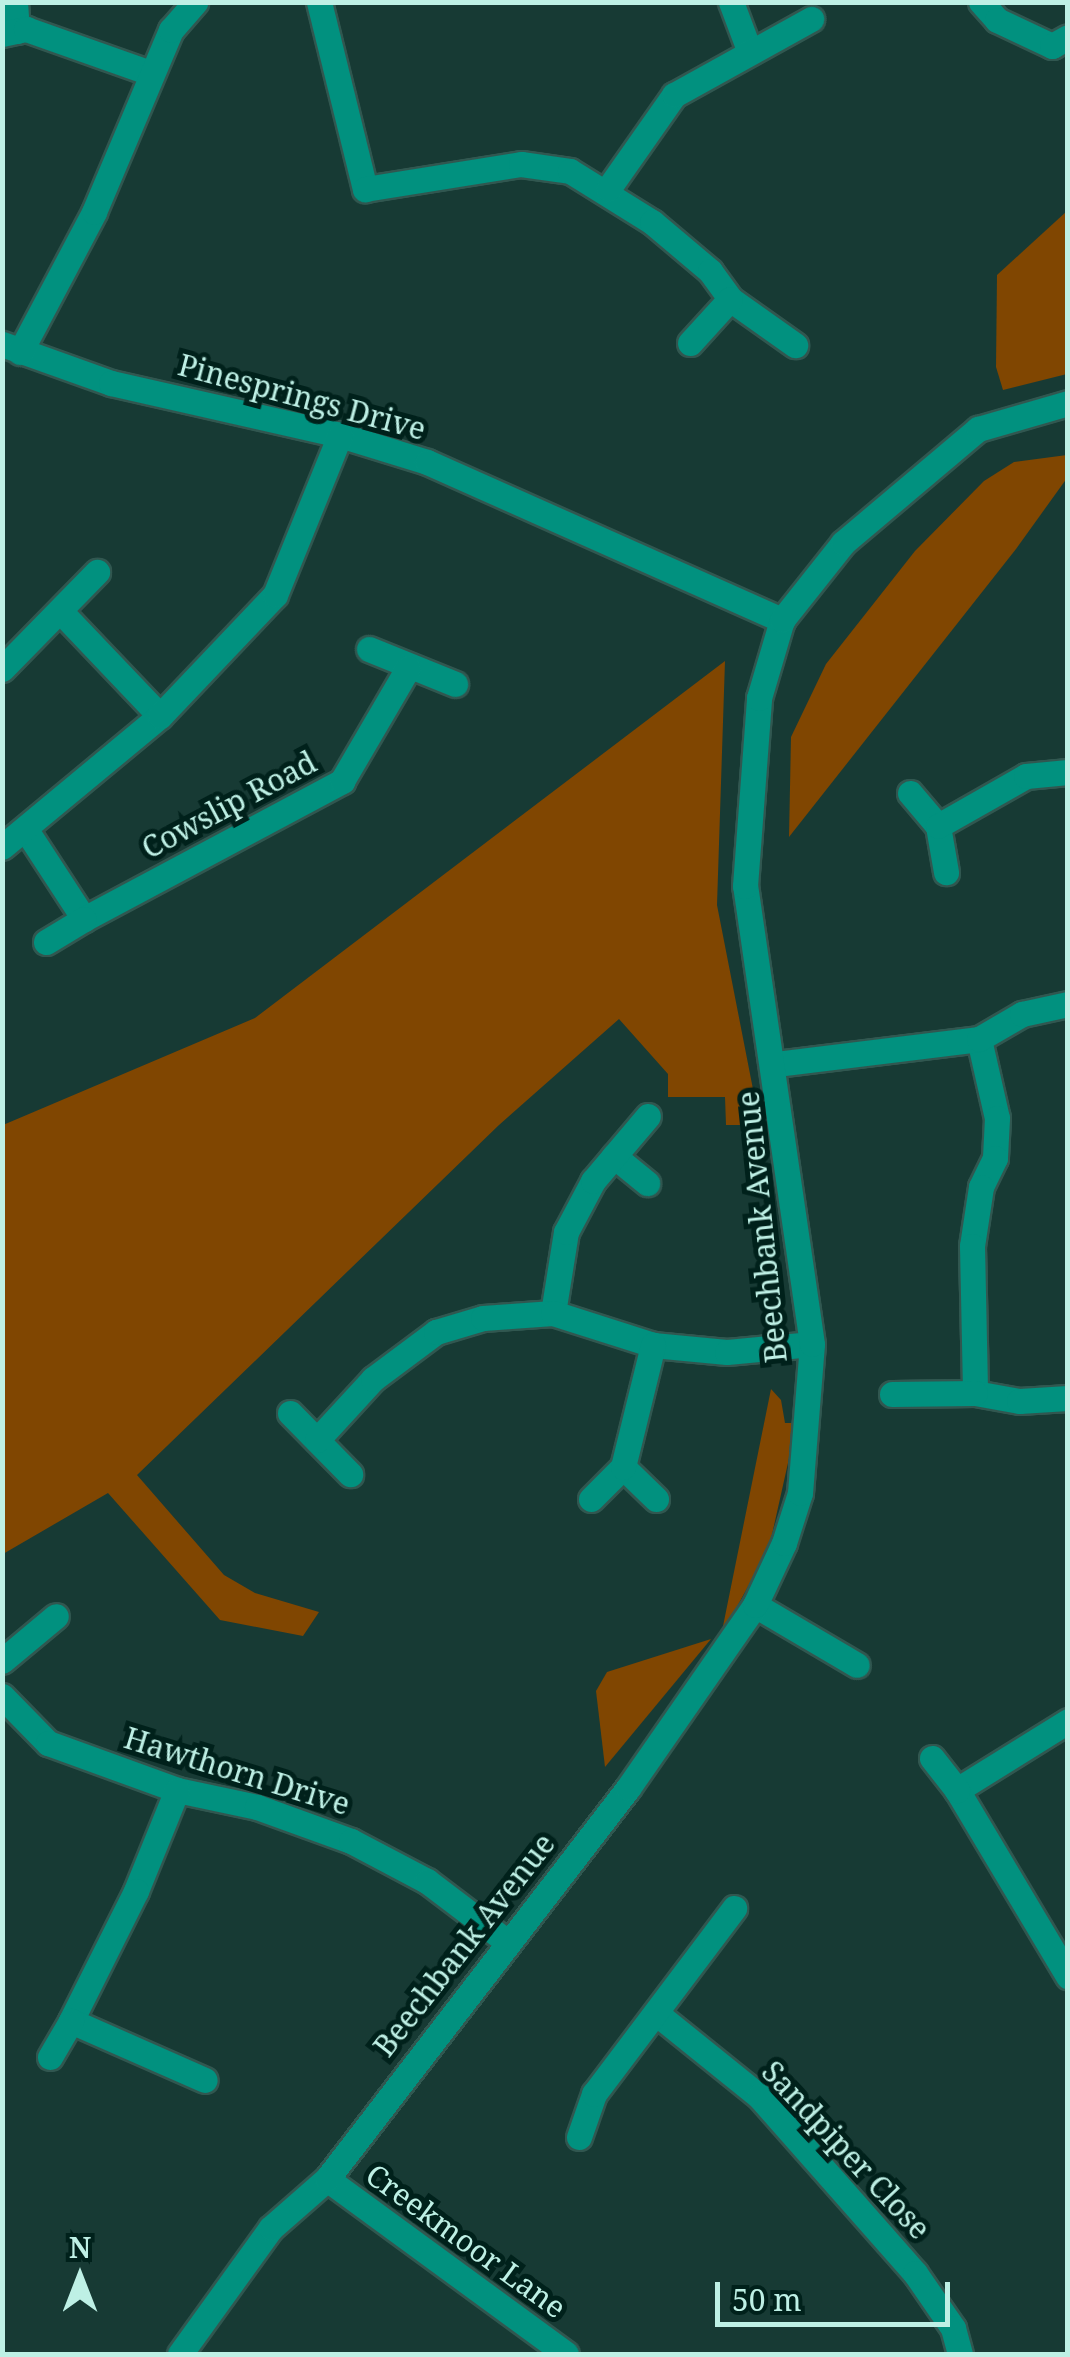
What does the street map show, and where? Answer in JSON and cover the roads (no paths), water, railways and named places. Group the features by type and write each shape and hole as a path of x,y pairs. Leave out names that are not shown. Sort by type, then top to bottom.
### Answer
{"street":[{"path":"15,2 10,32 150,73"},
{"path":"11,348 102,195 170,30 195,2"},
{"path":"319,2 366,189 365,216"},
{"path":"731,2 749,50"},
{"path":"981,2 997,20 1052,46 1068,37"},
{"path":"608,189 674,94 811,18"},
{"path":"366,189 521,164 570,170 608,189 710,271 730,299 795,344"},
{"path":"690,344 730,299"},
{"name":"Pinesprings Drive","path":"11,348 111,382 340,435 426,462 782,620"},
{"name":"Beechbank Avenue","path":"180,2354 270,2228 327,2179 506,1941 628,1788 755,1605 800,1494 812,1344 776,1064 746,874 759,698 782,620 843,544 978,429 1068,403"},
{"path":"2,847 28,832 160,716 275,594 340,435"},
{"path":"2,668 62,613 97,572"},
{"path":"62,613 160,716"},
{"path":"369,649 455,684"},
{"name":"Cowslip Road","path":"46,942 342,781 408,668"},
{"path":"938,826 1026,776 1068,772"},
{"path":"910,794 938,826 946,872"},
{"path":"28,832 84,919"},
{"path":"776,1064 979,1039 1022,1014 1068,1004"},
{"path":"975,1394 972,1246 981,1187 994,1158 996,1118 979,1039"},
{"path":"553,1313 566,1232 614,1156 648,1116"},
{"path":"614,1156 647,1183"},
{"path":"316,1440 373,1379 436,1332 484,1318 553,1313 653,1346 726,1352 812,1344"},
{"path":"591,1498 623,1467 653,1346"},
{"path":"892,1394 975,1394 1019,1401 1068,1398"},
{"path":"290,1413 350,1474"},
{"path":"623,1467 656,1498"},
{"path":"755,1605 857,1665"},
{"path":"2,1661 56,1616"},
{"name":"Hawthorn Drive","path":"2,1696 48,1744 177,1790 257,1807 350,1841 427,1882 506,1941"},
{"path":"957,1790 1068,1722"},
{"path":"932,1758 957,1790 1068,1976"},
{"path":"50,2058 72,2022 136,1891 177,1790"},
{"path":"579,2136 594,2094 734,1908"},
{"name":"Sandpiper Close","path":"656,2013 758,2096 915,2273 953,2328 960,2354"},
{"path":"72,2022 205,2080"},
{"name":"Creekmoor Lane","path":"327,2179 556,2352"}]}
